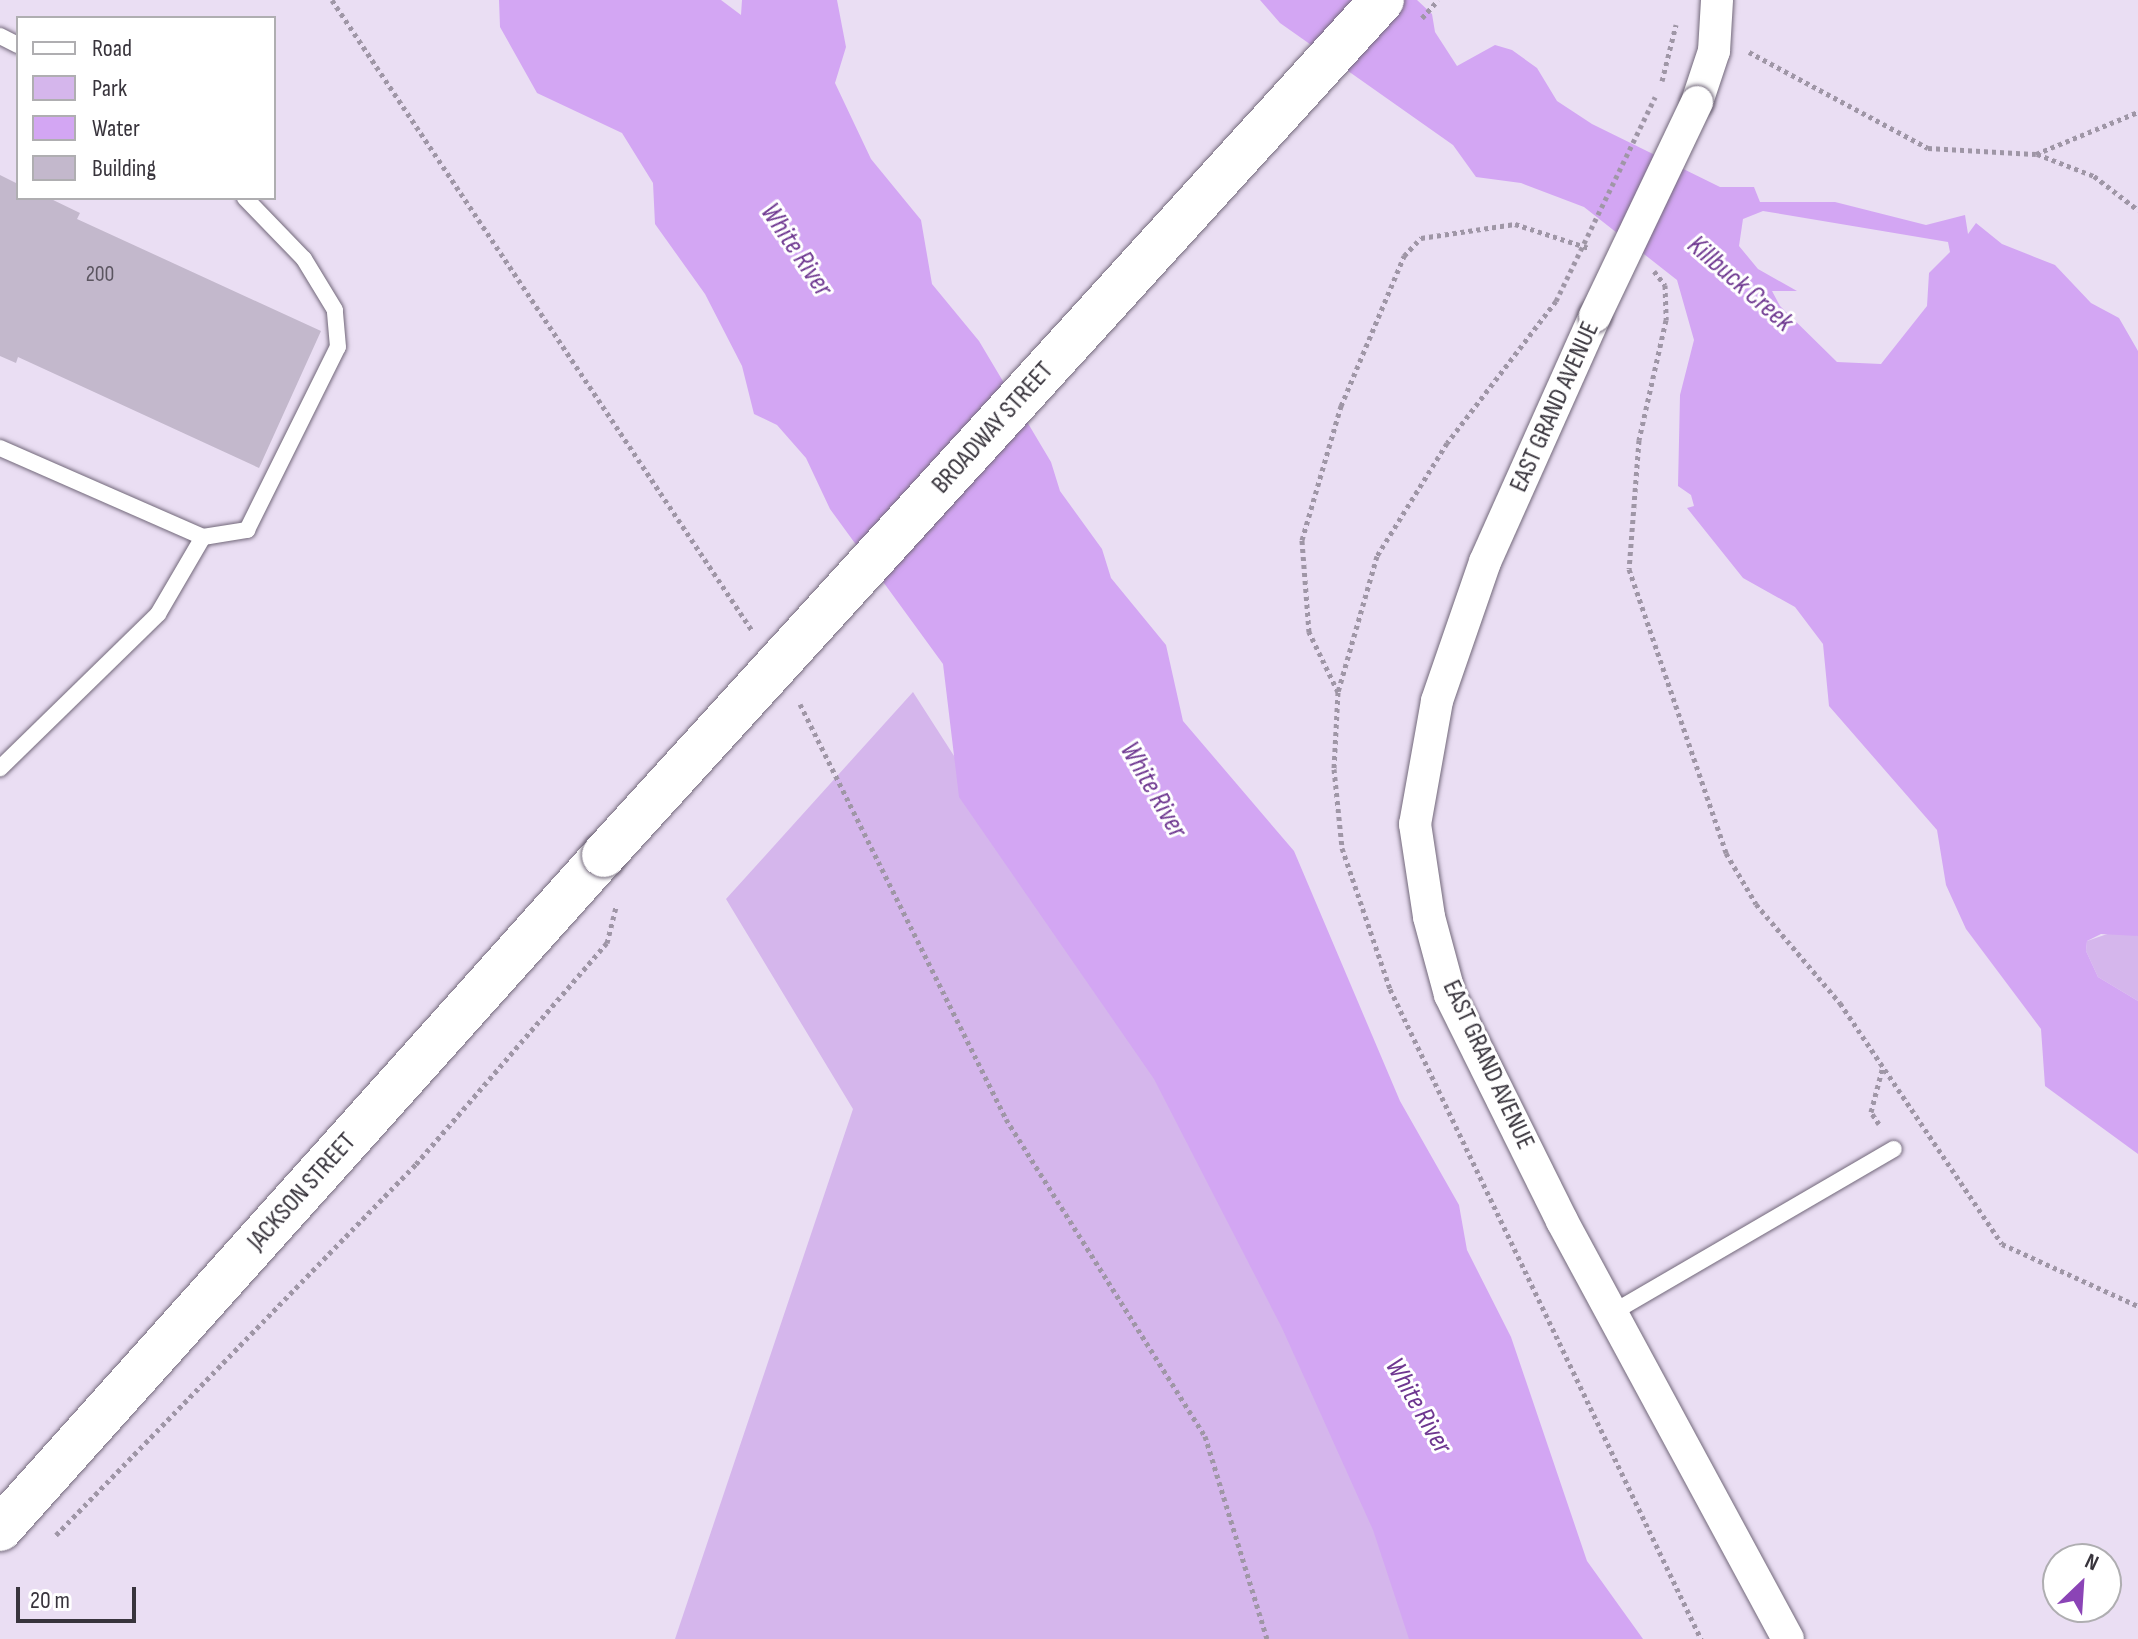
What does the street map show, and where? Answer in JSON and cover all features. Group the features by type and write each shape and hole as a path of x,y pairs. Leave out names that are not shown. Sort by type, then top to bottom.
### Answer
{"main road":[{"name":"BROADWAY STREET","path":"604,855 1382,0"},
{"name":"JACKSON STREET","path":"0,1529 604,855"}],"street":[{"name":"EAST GRAND AVENUE","path":"1717,0 1715,37 1697,102 1595,316 1485,562 1437,701 1415,824 1450,995 1612,1313 1788,1639"}],"lane":[{"path":"0,448 203,537 227,538 255,520 338,347 335,310 304,259 247,200"},
{"path":"0,768 158,614 203,537"},
{"path":"1612,1313 1894,1149"}],"path":[{"path":"332,0 757,637"},
{"path":"1556,301 1662,83 1676,14"},
{"path":"1715,37 1799,74 1928,148 2036,154 2094,176 2138,210"},
{"path":"2036,154 2138,112"},
{"path":"1338,692 1309,632 1302,540 1341,406 1404,256 1421,238 1515,224 1598,251"},
{"path":"1639,265 1665,285 1666,320 1630,520 1629,569 1641,615 1726,853 1756,904 1883,1065 2002,1244 2138,1306"},
{"path":"791,691 1006,1119 1205,1436 1267,1639"},
{"path":"49,1541 416,1164 607,943 623,899"},
{"path":"1883,1065 1871,1112 1894,1149"}],"green space":[{"path":"913,692 1521,1639 675,1639 853,1109 726,899"},
{"path":"2119,930 2138,936 2138,1001 2098,977 2086,951 2087,941"}],"water":[{"name":"White River","path":"499,0 721,0 741,15 742,0 837,0 846,47 835,83 871,159 921,220 932,284 979,341 1051,462 1060,491 1102,549 1111,578 1166,645 1183,721 1294,851 1400,1101 1459,1205 1467,1250 1511,1337 1587,1561 1643,1639 1409,1639 1373,1530 1282,1328 1154,1079 959,797 943,664 830,509 806,458 777,425 754,414 742,366 705,294 655,224 653,183 622,133 537,93 500,27"},
{"name":"Killbuck Creek","path":"1260,0 1417,0 1432,14 1435,32 1457,66 1495,45 1512,50 1537,68 1557,101 1592,124 1720,187 1754,187 1760,202 1835,202 1926,225 1965,215 1968,234 1976,223 2002,244 2055,265 2091,303 2119,318 2138,351 2138,936 2101,934 2087,941 2086,951 2098,977 2138,1001 2138,1154 2045,1086 2041,1029 1966,929 1946,885 1937,830 1829,706 1823,644 1795,607 1743,578 1687,508 1694,506 1691,495 1678,486 1680,395 1694,340 1677,280 1584,207 1521,183 1476,177 1453,145 1280,23","holes":["1763,211 1948,242 1950,252 1929,273 1927,306 1881,364 1837,362 1780,306 1772,291 1797,291 1758,269 1739,246 1743,219"]}],"building":[{"path":"0,175 16,183 16,200 53,200 80,213 77,219 321,331 259,468 18,357 16,363 0,356"}]}
